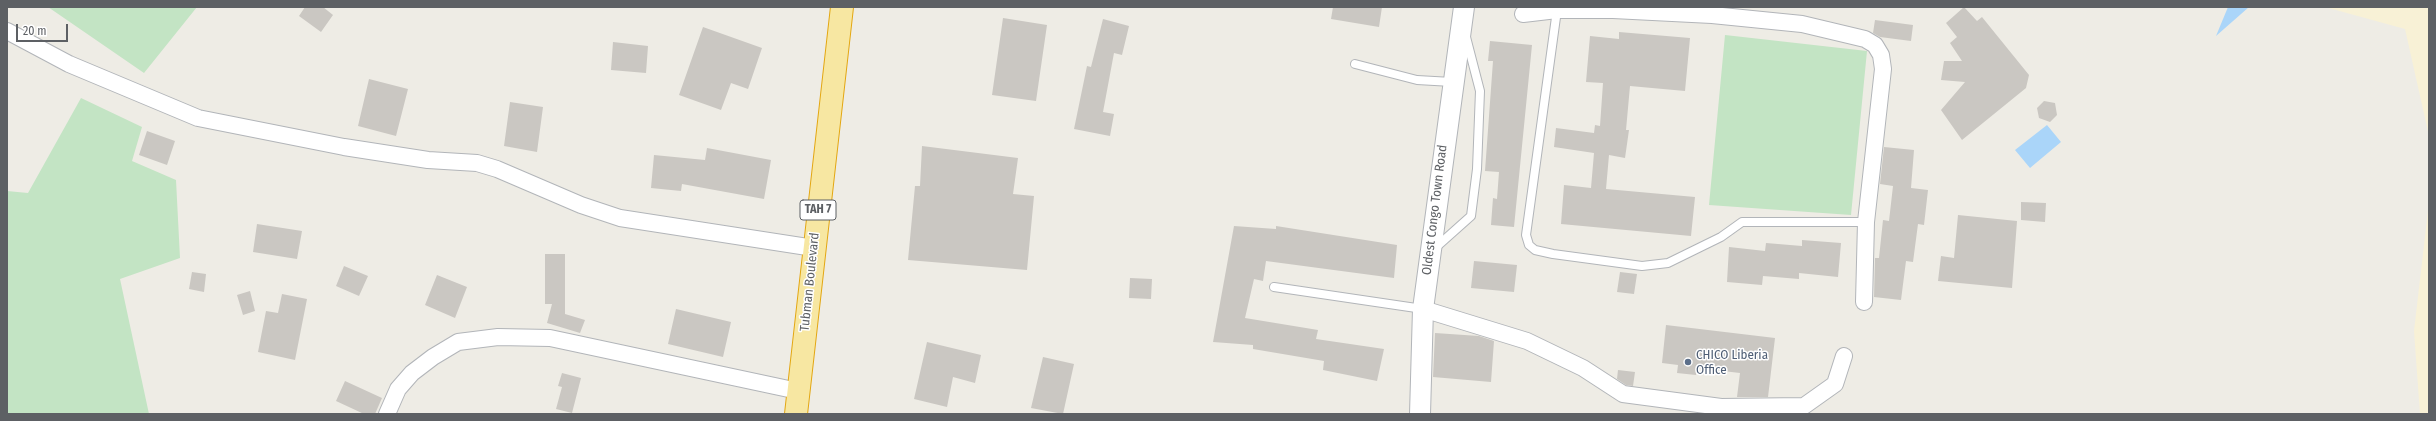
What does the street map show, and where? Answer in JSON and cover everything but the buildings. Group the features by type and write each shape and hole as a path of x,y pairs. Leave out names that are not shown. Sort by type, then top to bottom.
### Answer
{"highway":[{"name":"Tubman Boulevard","path":"796,414 842,7"}],"street":[{"path":"1523,14 1557,10 1613,10 1712,15 1802,24 1865,39 1875,45 1881,55 1883,69 1866,222 1864,302"},
{"name":"Oldest Congo Town Road","path":"1420,414 1422,310 1462,13"},
{"path":"7,31 69,64 198,118 344,147 428,160 477,163 498,169 581,205 620,218 814,248"},
{"path":"1422,310 1527,341 1583,368 1623,394 1721,407 1804,406 1835,384 1844,356"},
{"path":"387,414 398,389 412,373 433,356 458,342 498,337 550,338 798,391"}],"lane":[{"path":"1557,10 1526,235 1530,245 1535,250 1553,254 1642,266 1668,263 1721,237 1742,222 1866,222"},
{"path":"1429,254 1471,216 1477,169 1480,91 1462,13"},
{"path":"1355,64 1417,80 1452,82"},
{"path":"1274,287 1422,310"}],"green space":[{"path":"48,7 197,7 144,73"},
{"path":"1725,35 1867,51 1851,215 1709,205"},
{"path":"81,98 142,127 132,161 176,180 180,258 120,279 149,414 7,414 7,191 28,193"}],"sand":[{"path":"2325,7 2429,7 2429,136 2405,29"},
{"path":"2429,202 2429,414 2420,414 2414,331"}],"water":[{"path":"2228,7 2249,7 2216,36"},
{"path":"2047,125 2061,142 2030,168 2015,150"}],"place":[{"name":"CHICO Liberia Office","path":"1688,362"}]}
